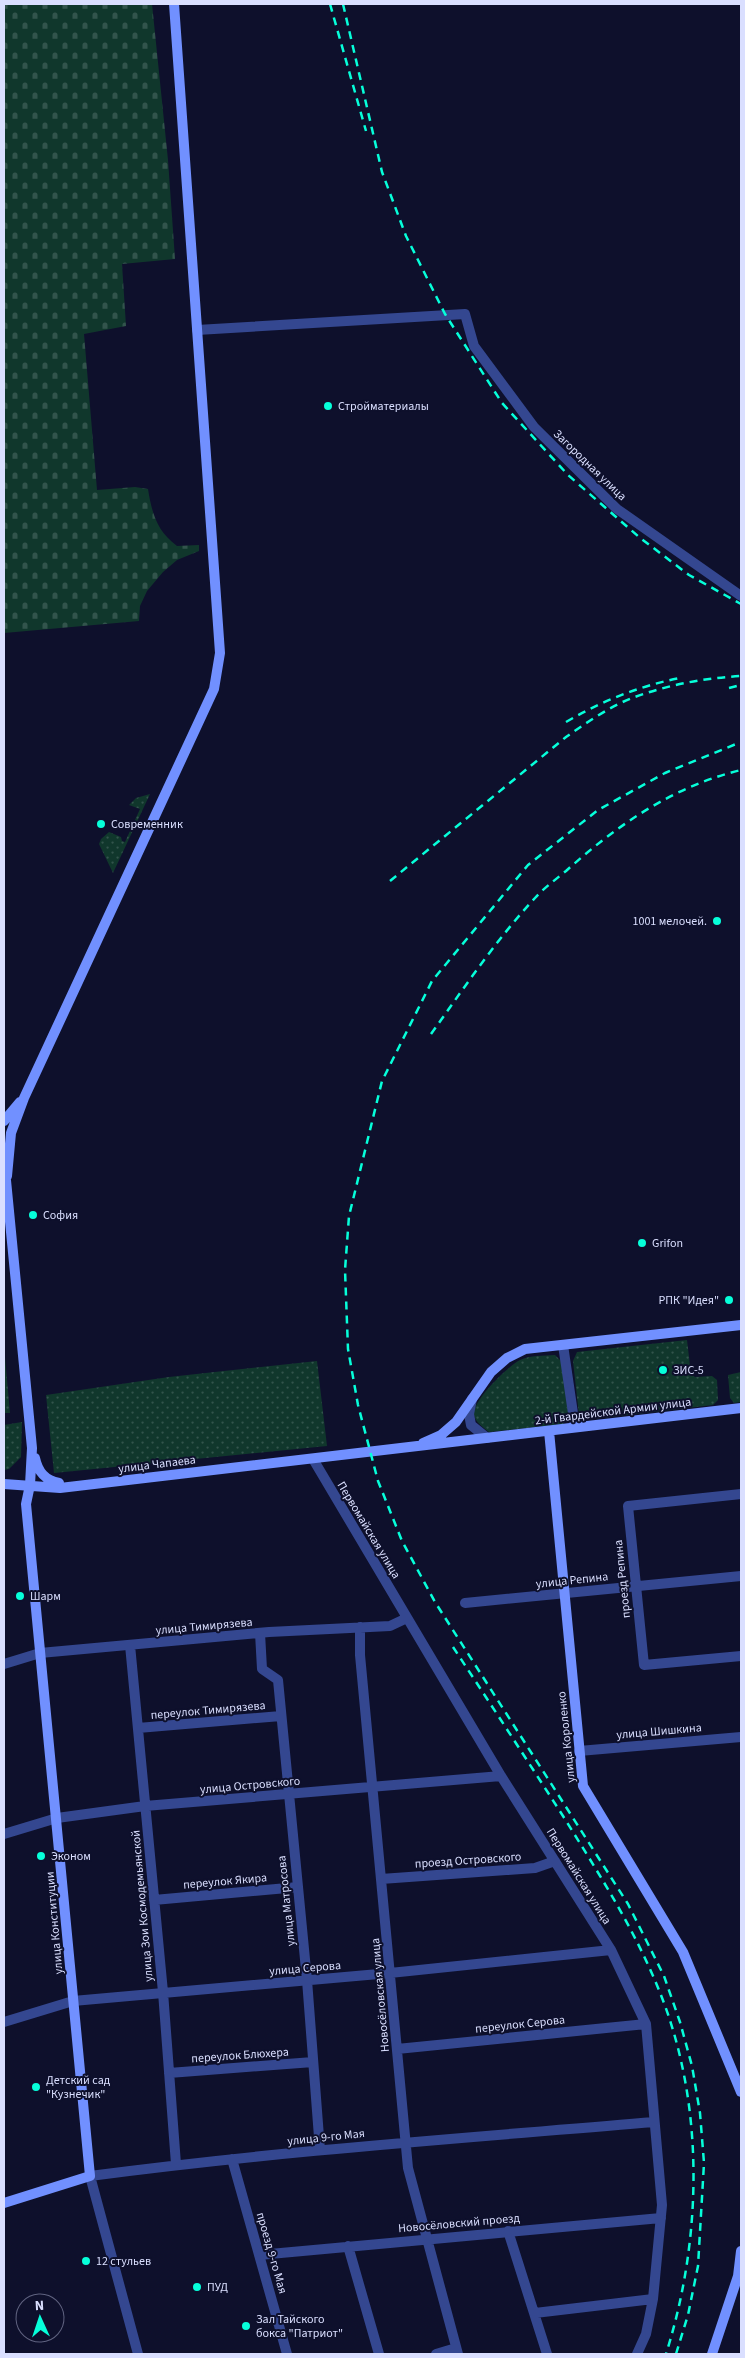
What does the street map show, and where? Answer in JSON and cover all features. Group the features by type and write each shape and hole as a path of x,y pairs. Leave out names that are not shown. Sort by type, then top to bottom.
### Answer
{"main road":[{"path":"101,1484 49,1481 38,1468 32,1448 5,1172 11,1133 24,1098 214,689 220,653 174,4"},
{"path":"4,1121 24,1098"},
{"path":"413,1448 441,1435 456,1422 491,1372 507,1358 525,1350 741,1325"},
{"name":"2-й Гвардейской Армии улица","path":"413,1448 741,1408"},
{"name":"улица Короленко","path":"549,1431 583,1786 683,1952 741,2092"},
{"name":"улица Конституции","path":"32,1448 30,1485 26,1504 90,2176"},
{"name":"улица Чапаева","path":"4,1484 60,1488 413,1448"},
{"name":"улица 9-го Мая","path":"4,2203 90,2176"},
{"path":"712,2354 738,2276 741,2251"}],"street":[{"name":"Загородная улица","path":"197,330 465,314 474,346 534,427 617,509 741,596"},
{"path":"563,1345 574,1427"},
{"path":"472,1398 469,1414 470,1425 487,1438"},
{"name":"Первомайская улица","path":"313,1458 501,1776 611,1950 646,2024 662,2205 653,2300 646,2334 637,2354"},
{"name":"проезд Репина","path":"741,1494 628,1506 644,1665 741,1656"},
{"name":"улица Репина","path":"466,1603 741,1576"},
{"name":"улица Тимирязева","path":"4,1664 40,1653 260,1633 390,1626 407,1618"},
{"name":"Новосёловская улица","path":"360,1627 360,1655 408,2168 457,2351"},
{"name":"улица Матросова","path":"260,1633 262,1669 278,1680 308,1980 320,2150"},
{"name":"улица Зои Космодемьянской","path":"130,1645 163,1992 176,2164"},
{"name":"переулок Тимирязева","path":"138,1728 281,1716"},
{"name":"улица Шишкина","path":"579,1751 741,1737"},
{"name":"улица Островского","path":"4,1834 57,1818 145,1806 501,1776"},
{"name":"проезд Островского","path":"381,1879 535,1868 555,1861"},
{"name":"переулок Якира","path":"154,1900 298,1887"},
{"name":"улица Серова","path":"4,2022 73,2001 390,1973 611,1950"},
{"name":"переулок Серова","path":"397,2049 646,2024"},
{"name":"переулок Блюхера","path":"169,2073 313,2062"},
{"name":"улица 9-го Мая","path":"90,2176 176,2164 320,2150 654,2122"},
{"name":"проезд 9-го Мая","path":"232,2159 287,2354"},
{"name":"улица Конституции","path":"90,2176 138,2354"},
{"name":"Новосёловский проезд","path":"259,2255 661,2218"},
{"path":"508,2232 547,2354"},
{"path":"348,2246 379,2354"},
{"path":"535,2313 653,2300"},
{"path":"436,2354 457,2351"}],"green space":[{"path":"4,4 152,4 168,160 175,259 122,264 126,326 84,334 97,490 135,487 148,489 156,521 170,540 177,546 199,545 199,551 177,560 163,572 147,591 140,606 139,621 4,633"},
{"path":"150,794 113,873 99,844 101,839 109,832 121,837 122,841 125,842 140,809 129,805 136,798"},
{"path":"687,1340 691,1374 695,1377 712,1376 717,1380 718,1400 713,1405 585,1420 579,1415 573,1361 577,1352"},
{"path":"4,1346 10,1413 4,1413"},
{"path":"555,1355 563,1363 570,1416 563,1424 489,1432 478,1422 474,1415 478,1402 492,1384 508,1369 524,1358"},
{"path":"317,1361 327,1446 54,1473 46,1395 169,1377"},
{"path":"741,1372 741,1402 734,1403 730,1398 728,1375"},
{"path":"22,1422 21,1457 9,1469 4,1470 4,1425"}],"railway":[{"path":"330,4 366,131"},
{"path":"343,4 382,172 406,236 445,314 502,403 568,475 639,537 689,575 741,604"},
{"path":"390,881 566,737 606,711 645,693 699,680 741,676"},
{"path":"566,722 593,707 621,695 650,685 680,678"},
{"path":"729,688 741,685"},
{"path":"676,2354 688,2315 698,2266 704,2163 700,2113 692,2066 680,2022 664,1976 628,1904 435,1602 402,1541 378,1481 358,1405 348,1349 345,1270 349,1216 382,1081 432,981 528,865 598,810 665,773 741,742"},
{"path":"431,1034 507,930 535,898 585,854 626,823 670,797 716,777 741,770"},
{"path":"453,1647 563,1816 631,1930 654,1978 677,2045 687,2089 694,2178 692,2223 686,2268 678,2312 666,2354"}],"place":[{"name":"Стройматериалы","path":"328,406"},
{"name":"Современник","path":"101,824"},
{"name":"1001 мелочей.","path":"717,921"},
{"name":"София","path":"33,1215"},
{"name":"Grifon","path":"642,1243"},
{"name":"РПК \"Идея\"","path":"729,1300"},
{"name":"ЗИС-5","path":"663,1370"},
{"name":"Шарм","path":"20,1596"},
{"name":"Эконом","path":"41,1856"},
{"name":"Детский сад \"Кузнечик\"","path":"36,2087"},
{"name":"12 стульев","path":"86,2261"},
{"name":"ПУД","path":"197,2287"},
{"name":"Зал Тайского бокса \"Патриот\"","path":"246,2326"}]}
